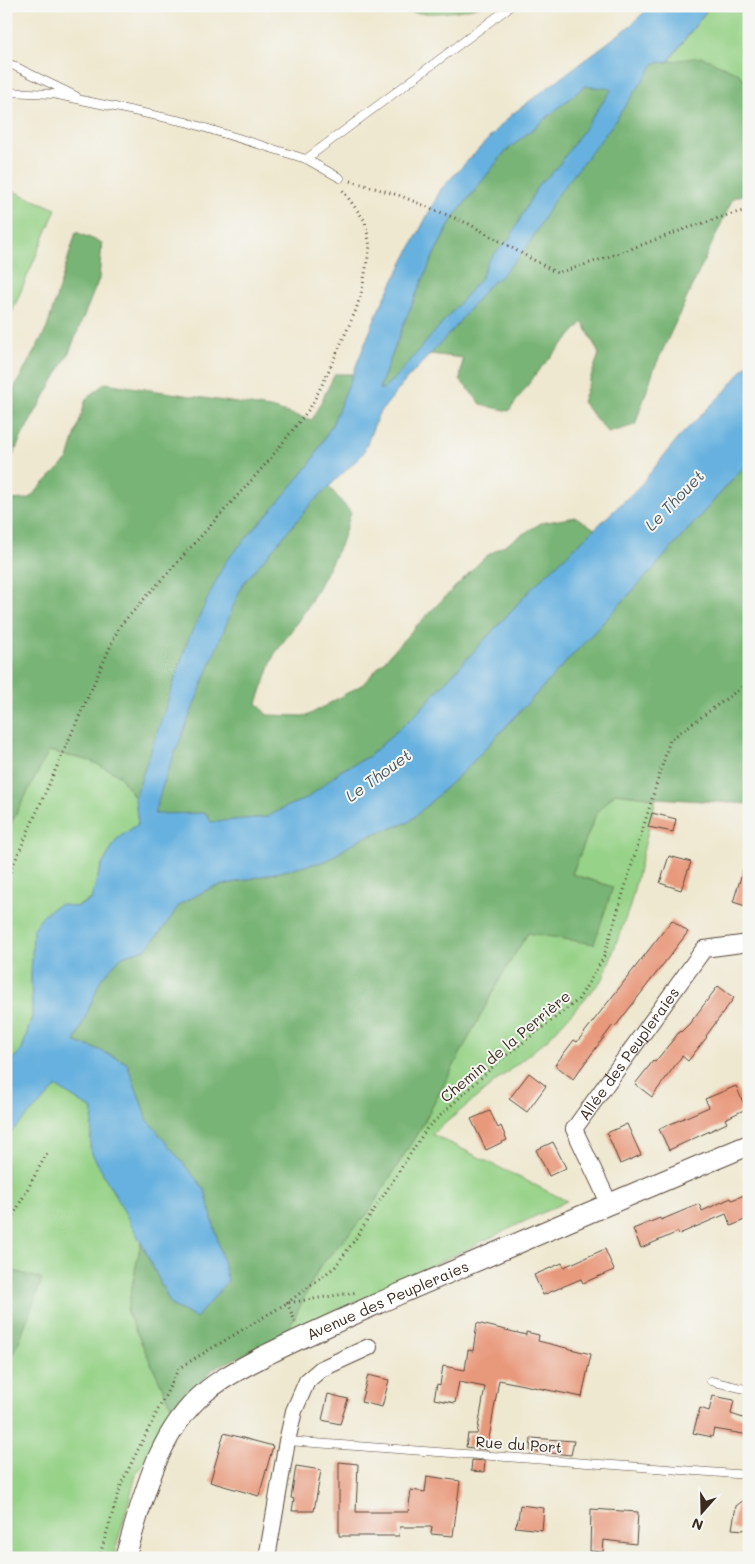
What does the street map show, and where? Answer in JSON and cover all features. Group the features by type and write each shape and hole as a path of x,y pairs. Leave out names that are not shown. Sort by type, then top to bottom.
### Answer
{"street":[{"name":"Allée des Peupleraies","path":"609,1203 574,1129 704,949 749,943"},
{"name":"Avenue des Peupleraies","path":"125,1558 151,1473 168,1437 204,1393 242,1367 301,1337 609,1203 749,1145"},
{"path":"267,1558 286,1441 294,1411 307,1381 321,1369 369,1347"}],"lane":[{"path":"306,159 511,6"},
{"path":"6,62 87,102"},
{"path":"6,92 53,94 186,122 306,159 340,178"},
{"path":"710,1380 749,1390"},
{"name":"Rue du Port","path":"286,1441 749,1475"}],"path":[{"path":"6,881 118,627 266,464 310,408 324,381 356,310 362,290 370,246 365,221 340,186 340,178 434,208 469,224 557,274 736,212 749,210"},
{"name":"Chemin de la Perrière","path":"287,1303 335,1267 427,1128 499,1061 578,1000 603,959 670,740 749,682"},
{"path":"6,1229 47,1153"}],"green space":[{"path":"377,6 480,6 442,13 415,13"},
{"path":"710,6 749,6 749,85 738,73 668,62"},
{"path":"702,57 738,73 749,85 749,193 733,198 654,369 635,425 608,433 582,402 599,354 583,322 538,371 509,411 482,405 460,380 463,358 430,354 382,389 379,389 406,318 434,254 453,218 505,152 585,86 613,89 655,63"},
{"path":"6,188 56,209 6,326"},
{"path":"76,232 102,243 99,279 68,355 23,434 6,470 6,403 47,328"},
{"path":"335,374 353,374 333,423 310,464 351,513 340,546 307,608 274,655 257,703 267,715 307,716 363,684 418,624 485,557 541,523 576,517 595,529 534,586 416,714 368,757 342,770 306,799 285,807 268,817 211,822 206,813 158,815 135,798 119,775 91,761 49,751 6,833 6,500 28,499 68,459 86,399 105,383 270,408 312,420"},
{"path":"749,461 749,804 656,798 615,793 596,814 572,874 613,887 594,944 528,933 503,973 423,1124 368,1213 320,1266 285,1336 213,1369 175,1414 127,1312 141,1242 171,1305 196,1318 227,1281 205,1190 147,1120 127,1063 97,1049 75,1042 100,979 122,956 146,949 163,929 180,904 211,888 326,861 360,839 409,822 467,768 653,569"},
{"path":"48,751 91,761 119,775 135,798 138,824 117,839 101,867 91,899 76,907 31,975 32,1016 22,1050 58,1087 93,1110 90,1150 141,1242 127,1312 175,1414 137,1472 113,1558 6,1558 6,1363 17,1347 41,1279 6,1269 6,833"},
{"path":"615,793 656,798 630,906 603,979 550,1037 432,1134 567,1201 285,1336 320,1266 368,1213 423,1124 503,973 528,933 572,874 596,814"},
{"path":"6,1269 42,1279 17,1347 6,1363"}],"water":[{"name":"Le Thouet","path":"650,6 710,6 668,62 655,63 608,131 556,197 526,249 502,275 487,287 451,332 406,380 378,415 363,454 312,503 242,585 166,775 154,814 206,813 211,822 268,817 285,807 306,799 342,770 368,757 416,714 534,586 639,487 678,438 727,389 749,362 749,461 653,569 467,768 409,822 360,839 326,861 211,888 180,904 163,929 146,949 122,956 101,979 75,1042 97,1049 127,1063 147,1119 205,1190 228,1281 196,1318 171,1305 141,1242 90,1150 93,1110 57,1087 6,1137 6,1065 22,1050 32,1016 33,930 44,914 59,904 76,907 91,900 101,867 117,839 138,824 135,798 188,640 225,562 310,464 333,423 379,309 441,189 511,115 630,26","holes":["585,86 612,89 556,169 538,185 510,238 488,261 481,278 396,377 382,389 379,389 406,318 434,254 453,218 505,152"]}],"building":[{"path":"652,813 676,819 673,832 648,827"},
{"path":"669,856 691,862 681,890 660,883"},
{"path":"746,861 749,861 749,907 733,902"},
{"path":"672,920 688,932 615,1027 613,1025 573,1079 555,1065 574,1040 577,1042"},
{"path":"718,986 734,998 688,1061 682,1056 652,1097 635,1084 680,1031 690,1023"},
{"path":"529,1073 546,1086 527,1112 509,1099"},
{"path":"736,1086 746,1109 725,1119 727,1123 669,1150 659,1129 709,1107 705,1099"},
{"path":"490,1111 498,1128 501,1126 507,1140 486,1150 471,1119"},
{"path":"627,1124 641,1155 620,1164 607,1133"},
{"path":"553,1142 566,1168 549,1176 536,1150"},
{"path":"749,1193 749,1218 731,1226 726,1214 641,1248 633,1229 660,1218 661,1220 699,1204 702,1211 731,1198 732,1200"},
{"path":"605,1249 614,1270 583,1283 581,1279 543,1295 534,1275 562,1263 564,1267"},
{"path":"477,1323 526,1335 526,1332 539,1335 538,1341 591,1354 582,1397 499,1380 487,1450 466,1447 468,1434 477,1434 485,1387 459,1382 455,1403 434,1399 437,1384 440,1385 443,1366 465,1370 468,1350 473,1351"},
{"path":"368,1375 389,1380 382,1407 361,1402"},
{"path":"328,1394 348,1399 340,1424 322,1420"},
{"path":"713,1396 734,1400 731,1414 749,1420 749,1435 714,1429 712,1437 693,1433 700,1408 709,1411"},
{"path":"224,1433 273,1446 259,1496 210,1482"},
{"path":"531,1438 574,1441 571,1455 530,1451"},
{"path":"472,1460 485,1461 484,1472 471,1471"},
{"path":"339,1462 358,1464 356,1512 408,1512 411,1490 425,1492 427,1476 460,1481 453,1536 431,1534 432,1527 400,1527 399,1536 339,1536"},
{"path":"296,1466 321,1470 314,1511 292,1511 294,1499 291,1498"},
{"path":"749,1496 749,1525 744,1530 732,1529 736,1506"},
{"path":"520,1505 544,1508 542,1530 515,1527"},
{"path":"591,1509 638,1512 636,1544 604,1540 603,1552 590,1551"}]}
